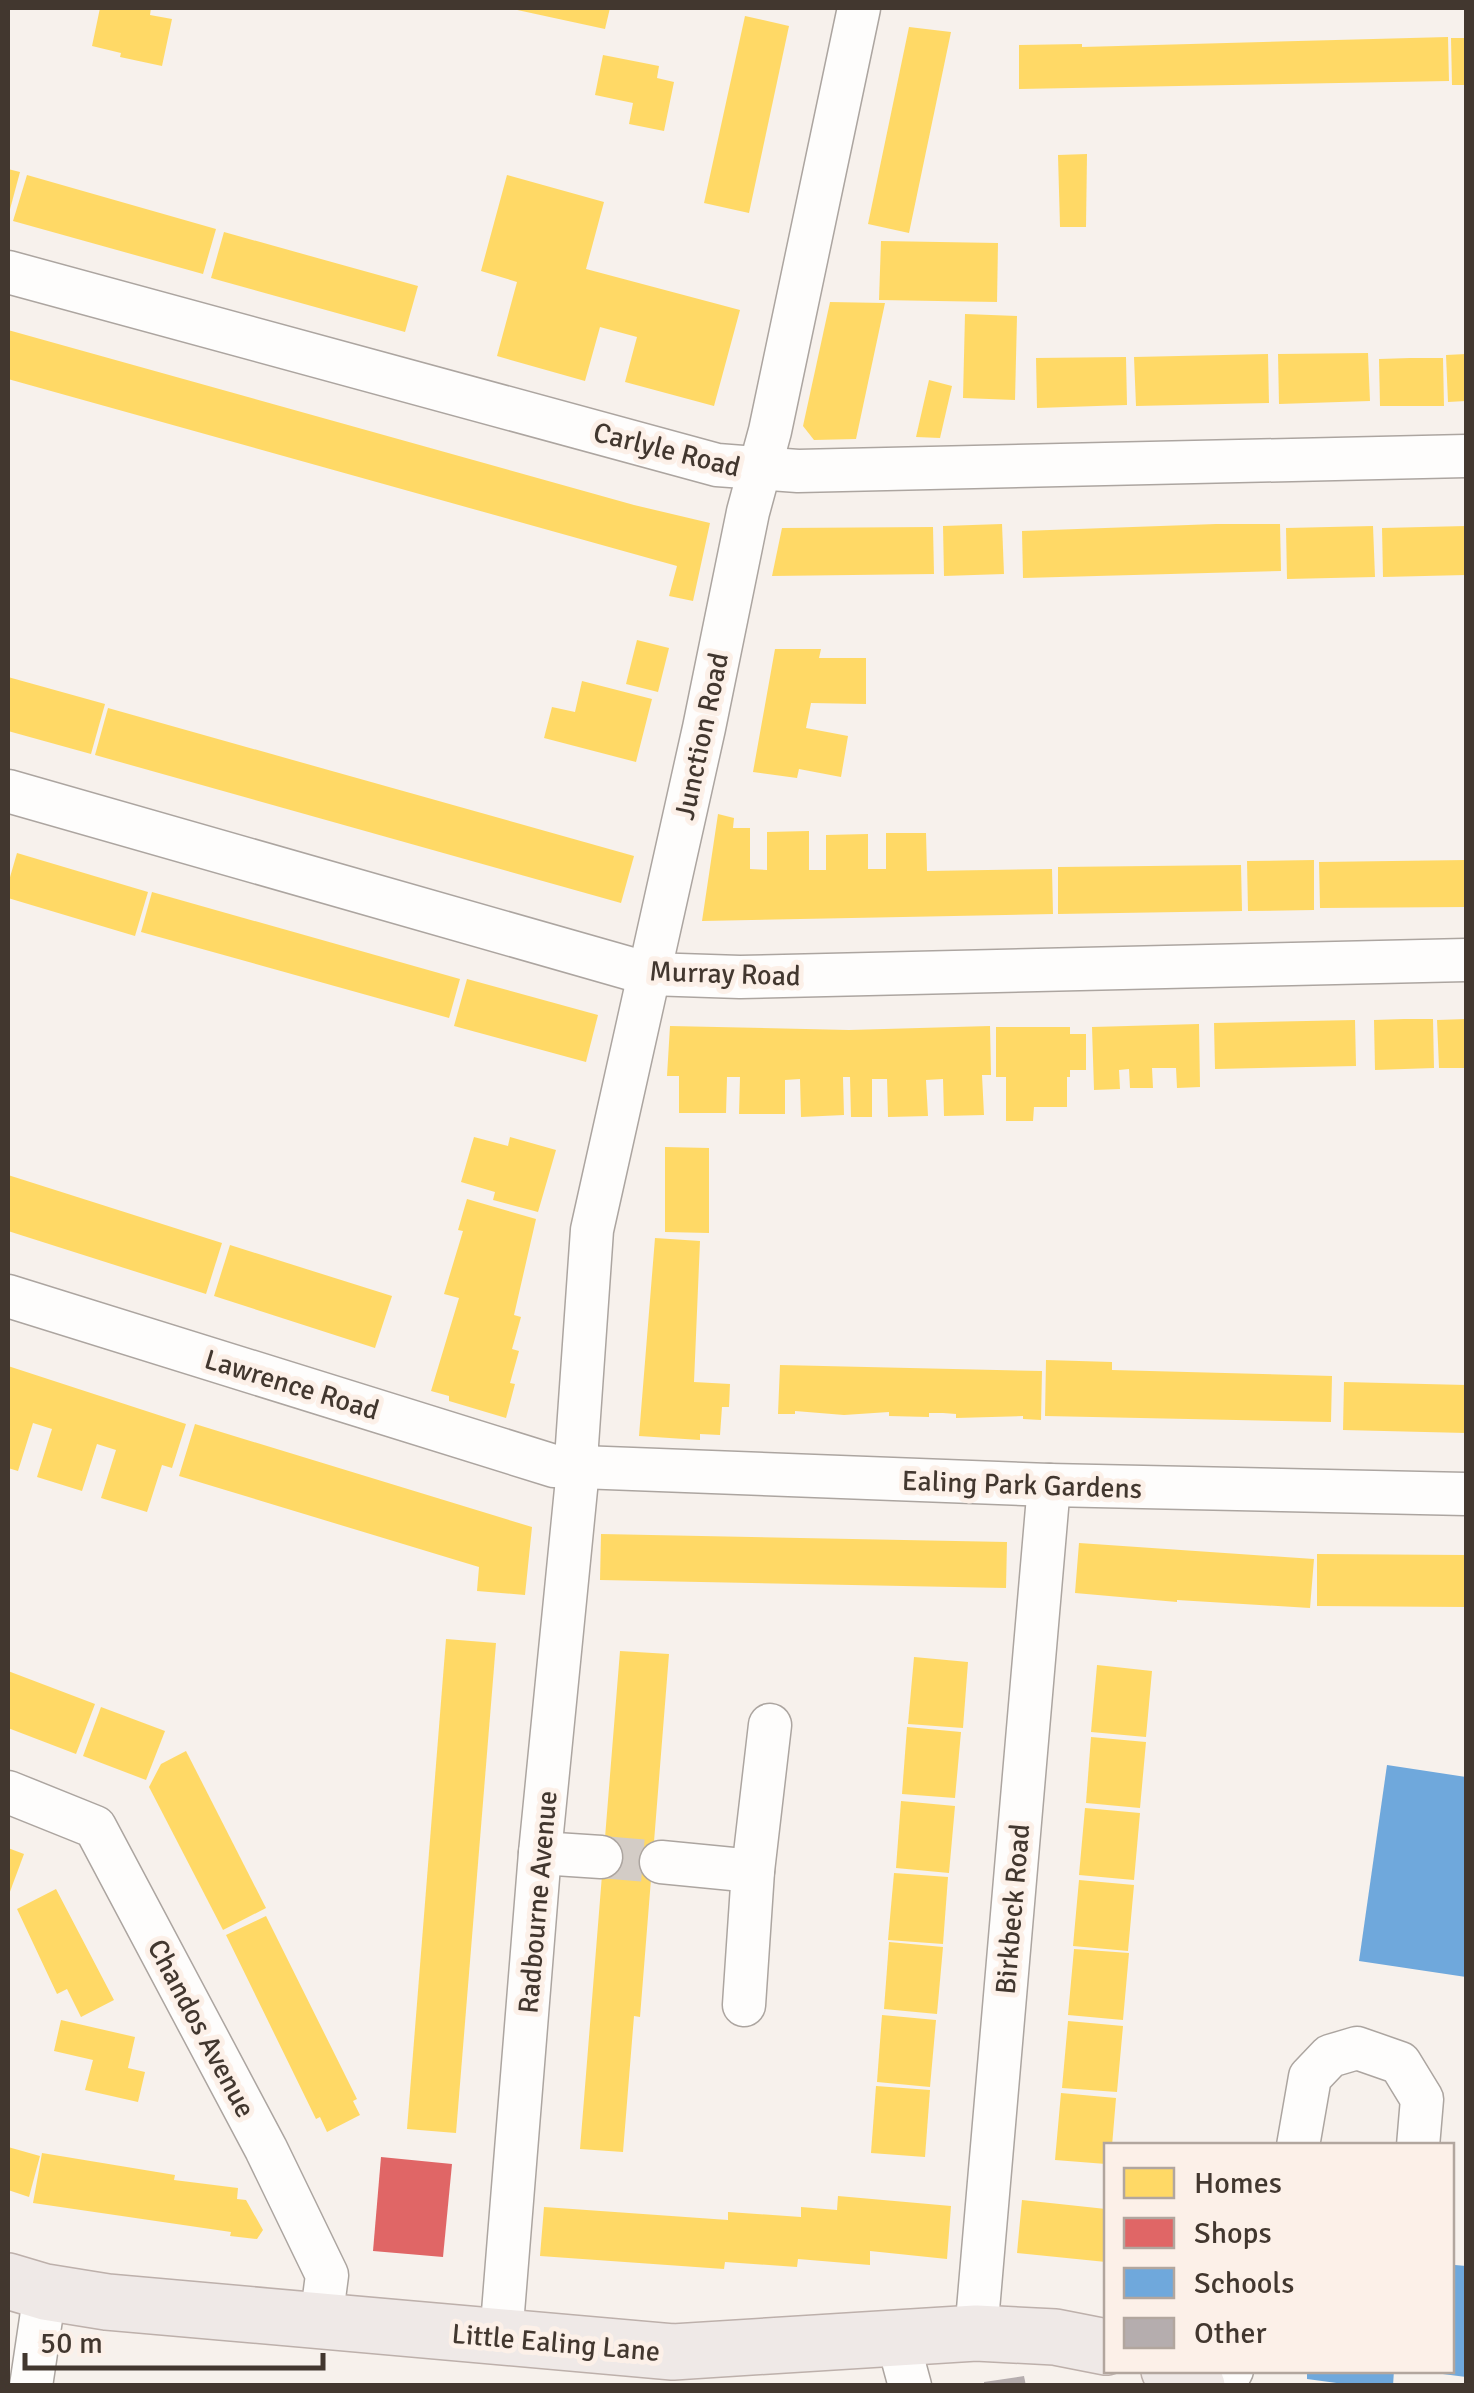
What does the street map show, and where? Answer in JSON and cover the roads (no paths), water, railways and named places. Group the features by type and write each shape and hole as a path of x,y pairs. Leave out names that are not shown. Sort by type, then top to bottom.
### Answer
{"main road":[{"name":"Little Ealing Lane","path":"26,2287 107,2302 673,2352 904,2362 976,2332 1054,2337 1104,2347"}],"street":[{"name":"Junction Road","path":"578,1468 576,1445 592,1230 859,8"},
{"name":"Carlyle Road","path":"8,272 716,465 760,470 1466,456"},
{"name":"Murray Road","path":"8,791 649,974 740,977 1466,960"},
{"name":"Lawrence Road","path":"8,1296 554,1466 578,1468"},
{"name":"Ealing Park Gardens","path":"578,1468 1049,1485 1466,1494"},
{"name":"Radbourne Avenue","path":"501,2336 540,1853 578,1468"},
{"name":"Birkbeck Road","path":"976,2332 1049,1485"},
{"path":"744,2005 753,1871 770,1724"},
{"name":"Chandos Avenue","path":"8,1792 96,1827 266,2149 327,2275 321,2321"},
{"path":"540,1853 601,1857"},
{"path":"661,1862 753,1871"},
{"path":"1299,2143 1310,2077 1330,2056 1358,2048 1400,2064 1422,2098 1418,2143"},
{"path":"26,2287 31,2386"},
{"path":"1185,2380 1218,2373"}],"tunnel":[{"path":"601,1857 661,1862"}]}
